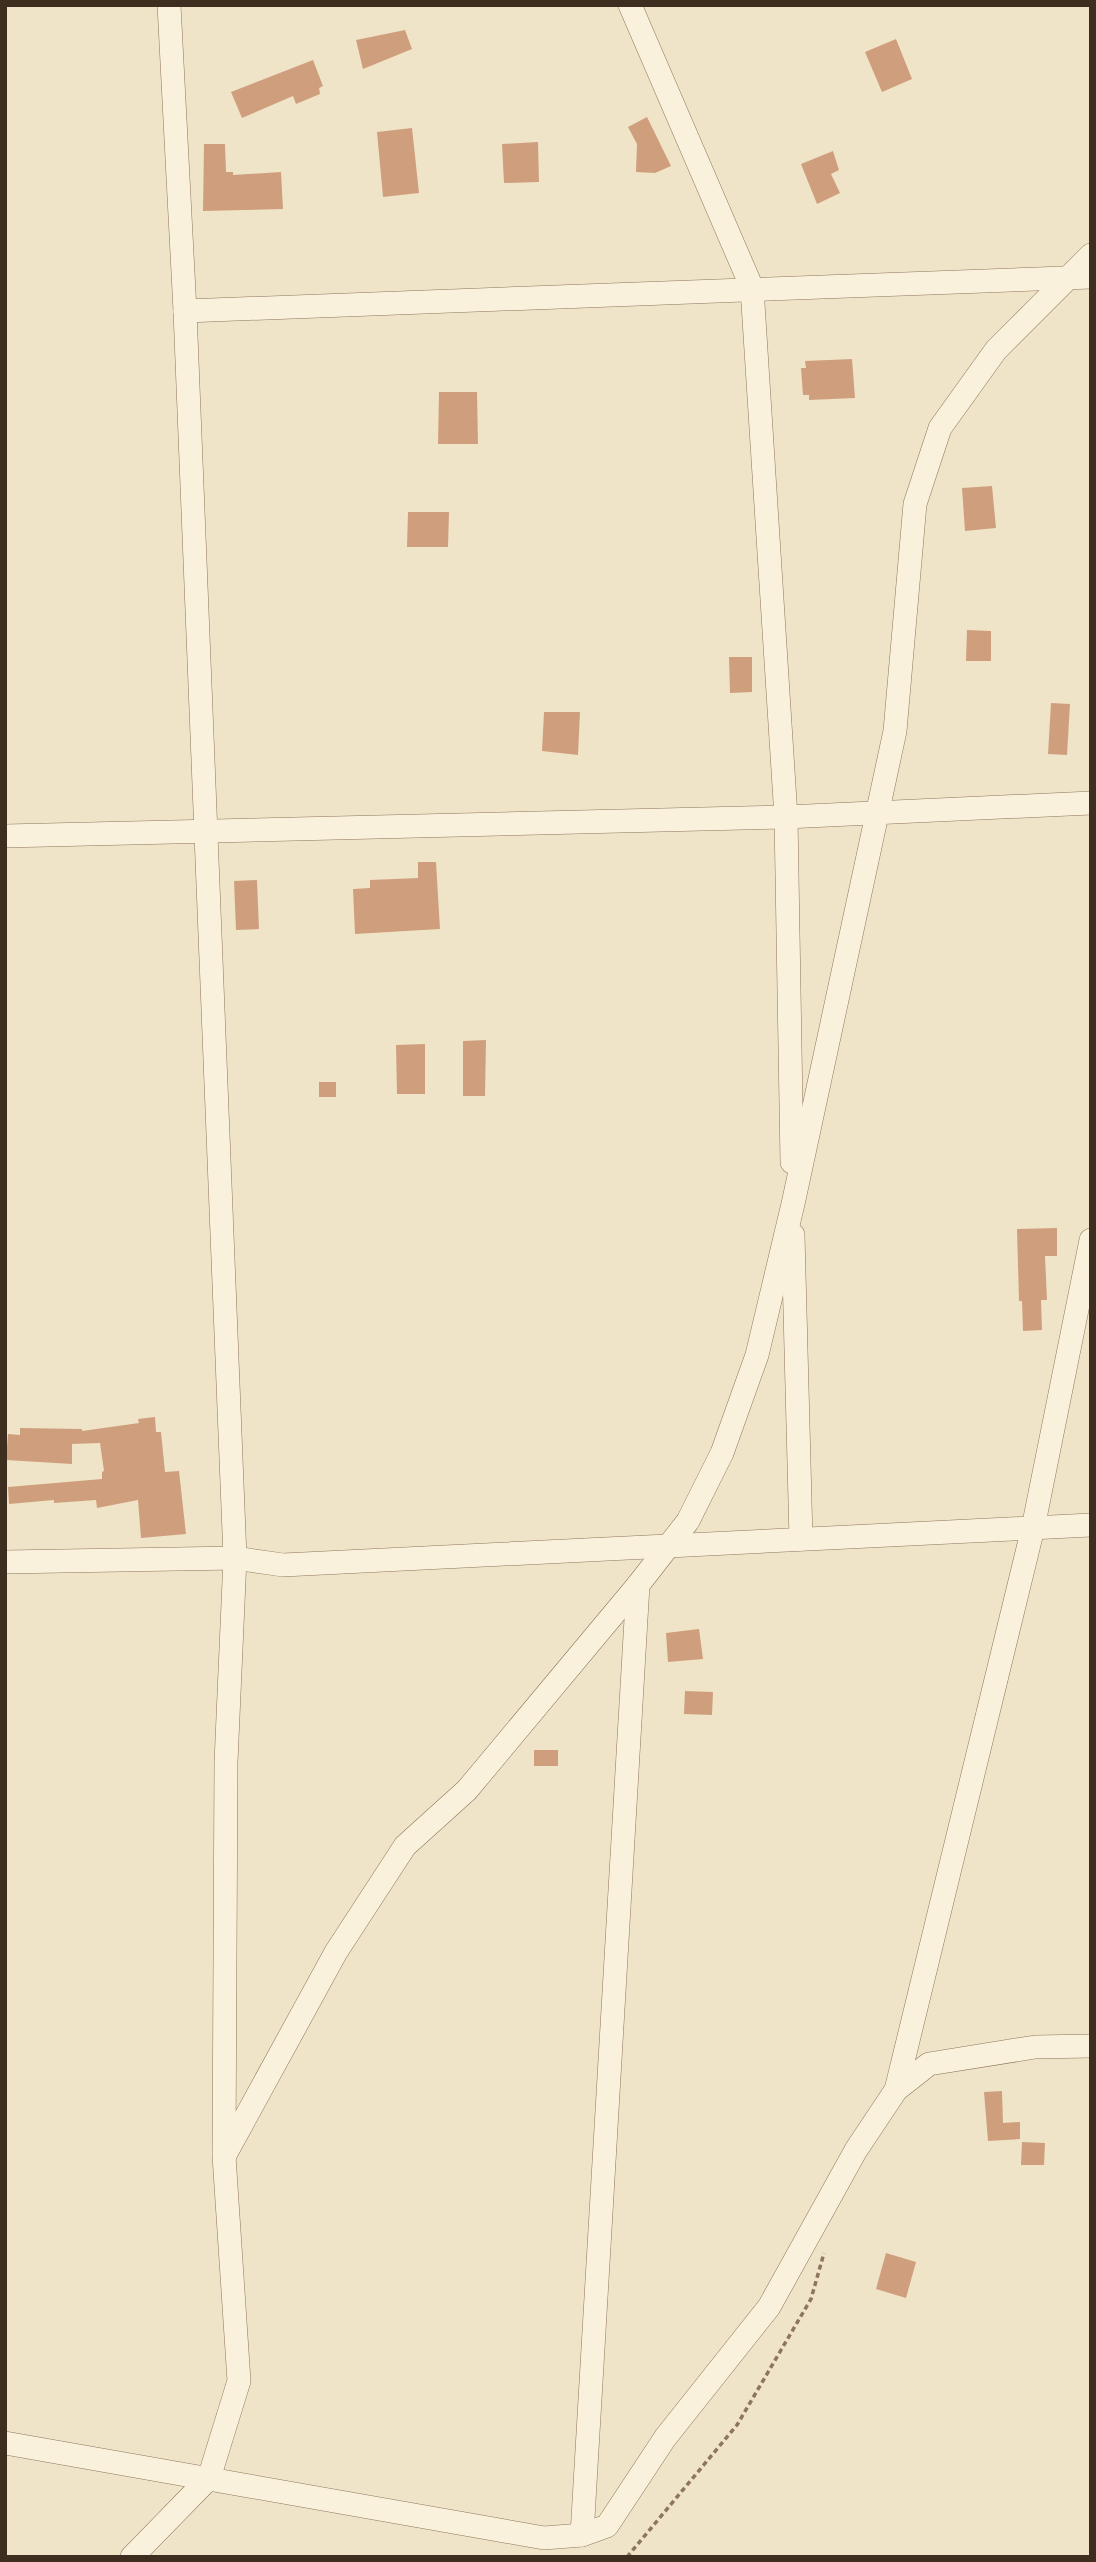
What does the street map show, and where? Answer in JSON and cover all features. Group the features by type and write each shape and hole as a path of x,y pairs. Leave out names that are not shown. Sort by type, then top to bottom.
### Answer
{"street":[{"path":"132,2557 209,2478 239,2381 224,2156 226,1762 235,1558 185,311 169,5"},
{"path":"630,5 752,288 786,817 802,1539"},
{"path":"224,2156 335,1952 405,1846 467,1790 669,1546 688,1521 726,1440 757,1354 793,1204 895,731 915,504 940,428 996,350 1091,255"},
{"path":"185,311 1091,277"},
{"path":"5,836 206,829 786,817 1091,803"},
{"path":"897,2090 1033,1528 1091,1240"},
{"path":"5,1562 235,1558 283,1564 1091,1525"},
{"path":"582,2535 638,1585"},
{"path":"5,2443 544,2538 582,2535 607,2526 665,2438 769,2307 856,2150 897,2090 929,2064 1035,2047 1091,2046"}],"path":[{"path":"627,2557 737,2425 811,2299 826,2249"}],"building":[{"path":"405,30 412,49 363,69 356,40"},
{"path":"896,39 912,79 882,92 865,52"},
{"path":"313,60 323,86 319,88 320,94 296,104 293,96 242,118 231,92"},
{"path":"647,117 671,166 655,173 636,172 637,144 628,127"},
{"path":"412,128 419,193 383,197 377,132"},
{"path":"538,142 539,182 504,183 502,144"},
{"path":"204,144 225,144 226,172 233,172 233,175 281,172 283,209 203,211"},
{"path":"833,151 839,170 831,174 840,193 817,204 801,164"},
{"path":"852,359 855,398 809,400 809,395 803,395 801,368 806,368 805,361"},
{"path":"439,392 477,392 478,444 438,444"},
{"path":"992,486 996,528 965,531 962,488"},
{"path":"408,512 449,512 448,547 407,547"},
{"path":"967,630 991,631 991,661 966,661"},
{"path":"729,657 752,657 752,692 730,693"},
{"path":"1051,703 1070,704 1067,755 1048,754"},
{"path":"544,712 580,712 578,755 542,751"},
{"path":"418,862 436,862 440,929 355,934 353,889 370,888 370,880 418,878"},
{"path":"257,880 259,929 236,930 234,881"},
{"path":"486,1040 485,1096 463,1096 463,1041"},
{"path":"425,1044 425,1094 397,1094 396,1045"},
{"path":"319,1082 336,1082 336,1097 319,1097"},
{"path":"1057,1228 1057,1256 1045,1256 1047,1300 1041,1300 1042,1330 1023,1331 1022,1301 1019,1301 1017,1229"},
{"path":"155,1417 156,1432 161,1432 165,1472 179,1471 186,1534 141,1538 138,1500 97,1508 96,1500 9,1504 8,1487 102,1479 104,1471 100,1443 72,1444 72,1464 6,1460 8,1434 20,1435 20,1428 82,1431 139,1423 138,1419"},
{"path":"699,1629 703,1659 668,1662 666,1633"},
{"path":"685,1691 713,1692 712,1715 684,1714"},
{"path":"534,1750 558,1750 558,1766 534,1766"},
{"path":"1002,2091 1003,2123 1020,2122 1020,2139 988,2141 984,2092"},
{"path":"1022,2142 1045,2143 1044,2165 1021,2165"},
{"path":"886,2253 916,2262 906,2298 876,2289"}]}
